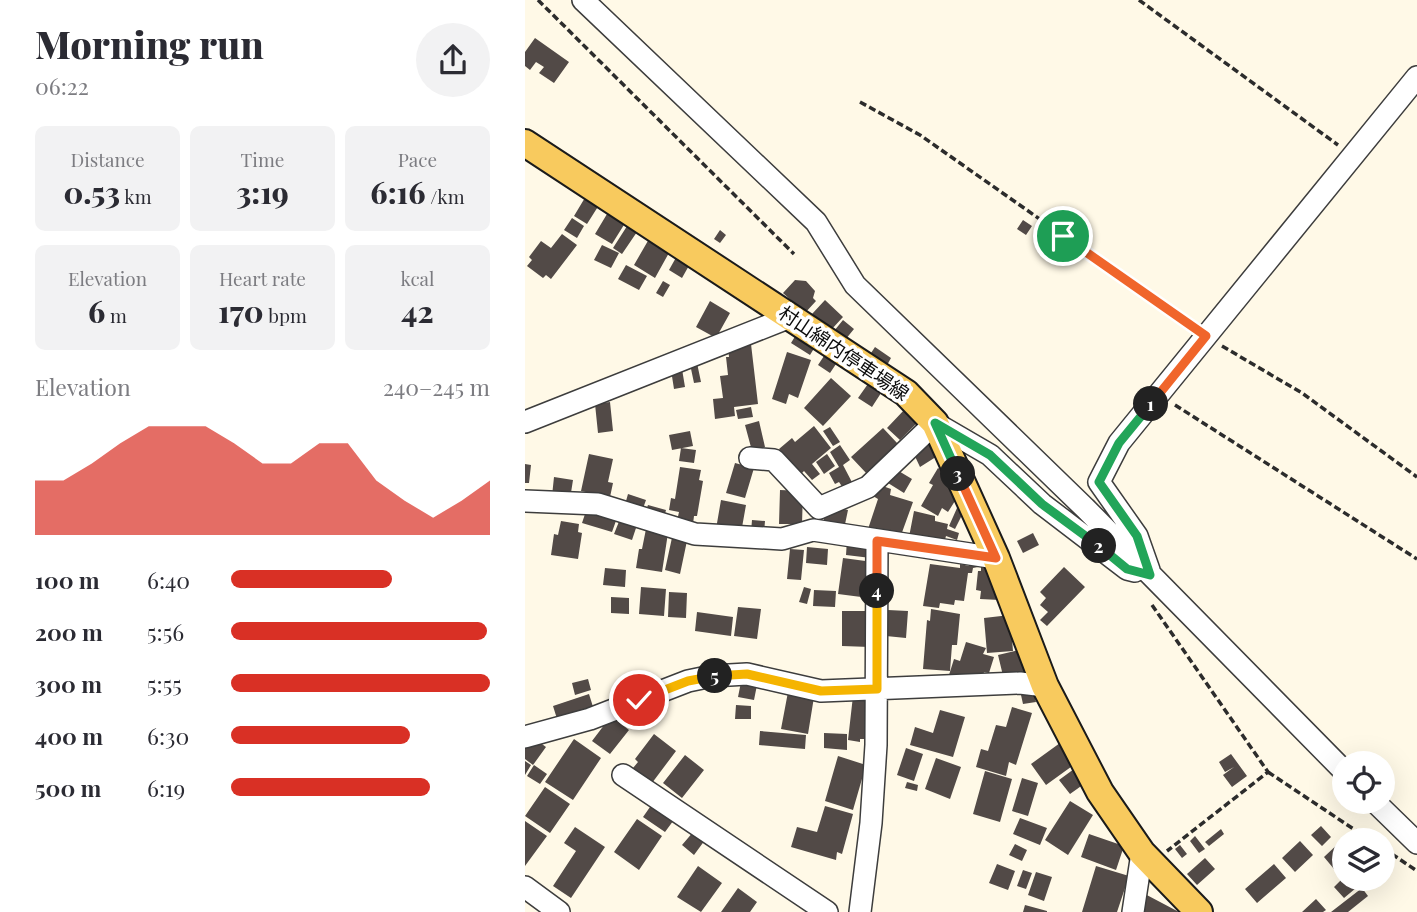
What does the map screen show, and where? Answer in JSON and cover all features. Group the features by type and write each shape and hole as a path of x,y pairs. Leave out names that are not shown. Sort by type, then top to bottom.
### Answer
{"main road":[{"name":"村山綿内停車場線","path":"525,143 907,393 935,423 996,558 1045,686 1100,792 1147,858 1199,912"}],"street":[{"path":"583,0 816,222 855,285 1150,575 1332,759"},
{"path":"1150,575 1137,536 1099,482 1119,443 1417,77"},
{"path":"525,422 790,317"},
{"path":"750,458 774,460 819,508 868,487 935,423 990,455 1042,504 1127,569 1150,575"},
{"path":"528,499 598,504 695,534 782,539 814,530 996,558"},
{"path":"860,912 871,823 877,689 877,541"},
{"path":"525,737 590,719 688,681 712,676 747,674 821,691 1020,683 1045,686"},
{"path":"623,775 827,912"},
{"path":"1387,814 1417,843"},
{"path":"1133,912 1147,858"},
{"path":"525,887 559,912"}],"path":[{"path":"538,0 794,254"},
{"path":"1139,0 1353,156"},
{"path":"860,102 920,135 1206,336 1302,393 1417,477"},
{"path":"1159,394 1417,559"},
{"path":"1150,603 1268,772 1352,828"},
{"path":"1147,858 1268,772"},
{"path":"1395,856 1417,871"}],"building":[{"path":"535,38 569,62 554,83 539,73 544,67 536,62 530,70 525,66 525,52"},
{"path":"586,196 599,205 587,224 574,216"},
{"path":"610,209 627,220 612,244 595,234"},
{"path":"572,218 584,226 577,238 564,230"},
{"path":"1023,220 1032,226 1026,235 1017,229"},
{"path":"629,223 639,229 622,254 613,248"},
{"path":"720,230 726,235 720,243 714,239"},
{"path":"562,234 577,245 551,279 546,275 543,278 527,266 532,260 529,257 541,241 551,248"},
{"path":"649,239 670,251 655,278 634,265"},
{"path":"602,245 619,253 611,268 594,260"},
{"path":"678,254 691,262 682,278 669,270"},
{"path":"626,265 647,276 639,290 618,279"},
{"path":"795,280 806,281 815,291 813,298 816,301 805,313 783,293"},
{"path":"663,281 670,285 663,297 656,293"},
{"path":"825,300 843,317 831,330 812,314"},
{"path":"710,301 730,313 716,338 696,327"},
{"path":"843,320 854,329 845,340 834,331"},
{"path":"799,330 818,342 810,355 791,343"},
{"path":"751,344 758,404 734,407 735,416 715,419 713,399 723,398 720,376 728,375 728,347"},
{"path":"875,347 891,358 886,367 869,356"},
{"path":"828,350 840,358 830,373 818,365"},
{"path":"787,352 811,360 798,398 789,394 786,404 772,399"},
{"path":"697,363 701,382 694,383 690,364"},
{"path":"682,369 685,387 674,389 671,370"},
{"path":"831,378 851,396 823,426 804,408"},
{"path":"870,381 883,390 872,407 858,398"},
{"path":"610,402 613,431 598,433 595,404"},
{"path":"751,407 753,417 738,419 736,410"},
{"path":"905,409 918,422 900,440 887,428"},
{"path":"759,421 765,447 752,451 745,425"},
{"path":"814,426 831,448 812,464 820,474 812,480 804,471 800,475 779,449 792,438 795,442"},
{"path":"830,427 840,442 833,446 823,431"},
{"path":"883,428 898,444 867,474 851,457"},
{"path":"690,431 693,446 672,450 669,435"},
{"path":"929,435 939,455 920,467 912,450"},
{"path":"840,445 850,460 843,465 854,486 845,491 839,482 835,484 829,473 839,467 830,452"},
{"path":"681,448 696,450 694,463 679,461"},
{"path":"589,454 613,459 608,482 613,483 610,497 581,491"},
{"path":"827,454 835,466 824,474 816,462"},
{"path":"735,463 754,468 745,498 726,493"},
{"path":"525,464 531,465 529,483 525,483"},
{"path":"680,467 701,470 699,480 703,481 693,524 677,521 679,512 669,510 671,498 675,499"},
{"path":"938,468 950,476 945,485 960,493 948,512 942,508 938,516 921,506 933,485 929,483"},
{"path":"897,470 912,479 904,493 888,483"},
{"path":"554,477 573,480 570,499 552,496"},
{"path":"877,484 891,489 890,495 913,502 900,538 867,532 878,499 873,496"},
{"path":"780,490 803,491 802,524 779,524"},
{"path":"628,494 646,500 641,514 624,508"},
{"path":"721,500 746,505 741,533 716,529"},
{"path":"648,505 666,510 663,521 644,515"},
{"path":"831,506 848,510 844,529 826,525 823,517"},
{"path":"587,508 617,518 612,532 582,523"},
{"path":"957,508 964,511 955,529 949,526"},
{"path":"914,511 935,516 935,521 948,524 947,529 959,533 957,540 946,536 944,543 909,537"},
{"path":"620,519 637,525 632,540 614,534"},
{"path":"752,520 765,521 764,533 751,532"},
{"path":"561,521 579,524 578,532 582,533 578,559 551,555 554,534 558,535"},
{"path":"646,529 668,533 662,572 636,568"},
{"path":"673,533 688,536 680,574 665,570"},
{"path":"1033,533 1039,545 1023,553 1017,541"},
{"path":"847,540 873,544 871,558 846,555"},
{"path":"807,547 828,549 827,565 806,563"},
{"path":"790,549 804,550 801,580 787,579"},
{"path":"843,558 873,562 869,598 838,594"},
{"path":"970,558 979,560 978,567 968,573 964,601 955,600 954,605 940,603 939,608 923,606 930,564 960,568 960,564 969,566"},
{"path":"981,567 994,567 1000,600 980,599 981,591 976,590"},
{"path":"1064,567 1085,587 1047,626 1040,620 1048,612 1040,605 1046,598 1040,592"},
{"path":"605,568 626,570 625,587 603,585"},
{"path":"641,587 666,589 664,616 639,614"},
{"path":"804,587 811,589 807,604 799,602"},
{"path":"814,590 836,591 835,607 813,606"},
{"path":"669,592 687,593 686,618 668,617"},
{"path":"611,597 629,598 629,614 611,613"},
{"path":"738,607 761,609 757,639 734,636"},
{"path":"931,609 960,614 957,645 952,645 950,671 923,669 927,620 930,621"},
{"path":"888,610 908,611 906,638 886,636"},
{"path":"842,611 870,611 870,647 842,646"},
{"path":"697,612 733,617 731,636 695,631"},
{"path":"1010,615 1013,651 987,653 984,618"},
{"path":"966,642 986,648 983,654 994,657 989,673 984,672 982,679 949,675 954,659 960,661"},
{"path":"1028,648 1036,681 1006,688 998,655"},
{"path":"588,679 591,690 575,695 572,683"},
{"path":"741,682 757,685 754,700 738,697"},
{"path":"1032,684 1036,702 1023,704 1019,686"},
{"path":"788,692 814,697 808,734 781,729"},
{"path":"589,694 594,710 558,722 553,706"},
{"path":"853,696 876,699 865,739 860,739 860,742 848,740"},
{"path":"736,705 751,706 751,719 735,719"},
{"path":"1012,707 1032,713 1016,765 1009,762 1006,776 976,767 981,749 988,751 996,725 1006,727"},
{"path":"940,710 965,717 953,757 910,745 915,727 933,733"},
{"path":"611,716 629,730 610,754 592,741"},
{"path":"760,731 806,735 805,749 759,745"},
{"path":"824,733 847,734 847,750 824,748"},
{"path":"654,734 676,751 652,783 633,768 638,762 635,759"},
{"path":"531,736 546,747 533,765 525,759 525,744"},
{"path":"574,739 601,758 573,800 545,782"},
{"path":"1060,743 1075,764 1046,785 1031,764"},
{"path":"906,748 923,754 914,781 897,775"},
{"path":"1231,754 1247,776 1232,787 1223,775 1234,767 1225,772 1219,762"},
{"path":"685,755 704,770 682,798 663,783"},
{"path":"838,756 866,765 853,810 825,801"},
{"path":"936,758 961,767 950,799 925,789"},
{"path":"525,761 531,765 525,775"},
{"path":"534,765 547,774 540,784 527,776"},
{"path":"1074,769 1084,784 1070,794 1059,780"},
{"path":"985,771 1012,779 1000,822 973,814"},
{"path":"1022,778 1038,783 1028,816 1012,811"},
{"path":"907,782 918,785 917,791 905,788"},
{"path":"545,787 570,804 550,833 525,816"},
{"path":"657,797 679,813 665,832 643,817"},
{"path":"1070,801 1093,815 1068,855 1045,840"},
{"path":"825,806 853,814 842,854 837,852 836,860 791,847 797,827 817,832"},
{"path":"1020,818 1047,828 1040,845 1013,834"},
{"path":"637,819 662,836 639,870 614,852"},
{"path":"525,821 547,836 525,866"},
{"path":"1321,826 1331,837 1322,846 1311,835"},
{"path":"575,827 605,847 571,898 553,886 576,851 564,843"},
{"path":"1221,829 1224,834 1209,846 1205,842"},
{"path":"694,831 705,840 694,855 682,845"},
{"path":"1089,834 1124,846 1116,870 1081,857"},
{"path":"1195,836 1205,849 1199,853 1190,841"},
{"path":"1300,841 1313,855 1295,872 1282,858"},
{"path":"1015,844 1027,850 1022,861 1009,855"},
{"path":"1180,845 1187,854 1182,858 1175,849"},
{"path":"1332,849 1332,867 1324,857"},
{"path":"1205,858 1215,869 1197,885 1187,874"},
{"path":"997,864 1015,871 1008,890 989,883"},
{"path":"1274,864 1286,878 1257,903 1245,889"},
{"path":"698,866 722,883 701,912 677,897"},
{"path":"1096,866 1129,876 1117,912 1082,912"},
{"path":"1023,870 1032,873 1026,889 1017,886"},
{"path":"1036,872 1052,877 1044,901 1028,895"},
{"path":"738,888 757,902 750,912 721,912"},
{"path":"1338,891 1352,891 1344,898"},
{"path":"1358,891 1364,891 1368,896 1348,912 1331,912"},
{"path":"1143,893 1179,912 1141,912"},
{"path":"1316,899 1326,910 1302,912"},
{"path":"1025,905 1047,911 1047,912 1023,912"}],"route":[{"path":"639,700 688,681 712,676 747,674 821,691 877,689 877,541 996,558 935,423 990,455 1042,504 1127,569 1150,575 1137,536 1099,482 1119,443 1206,336 1063,236"}]}
